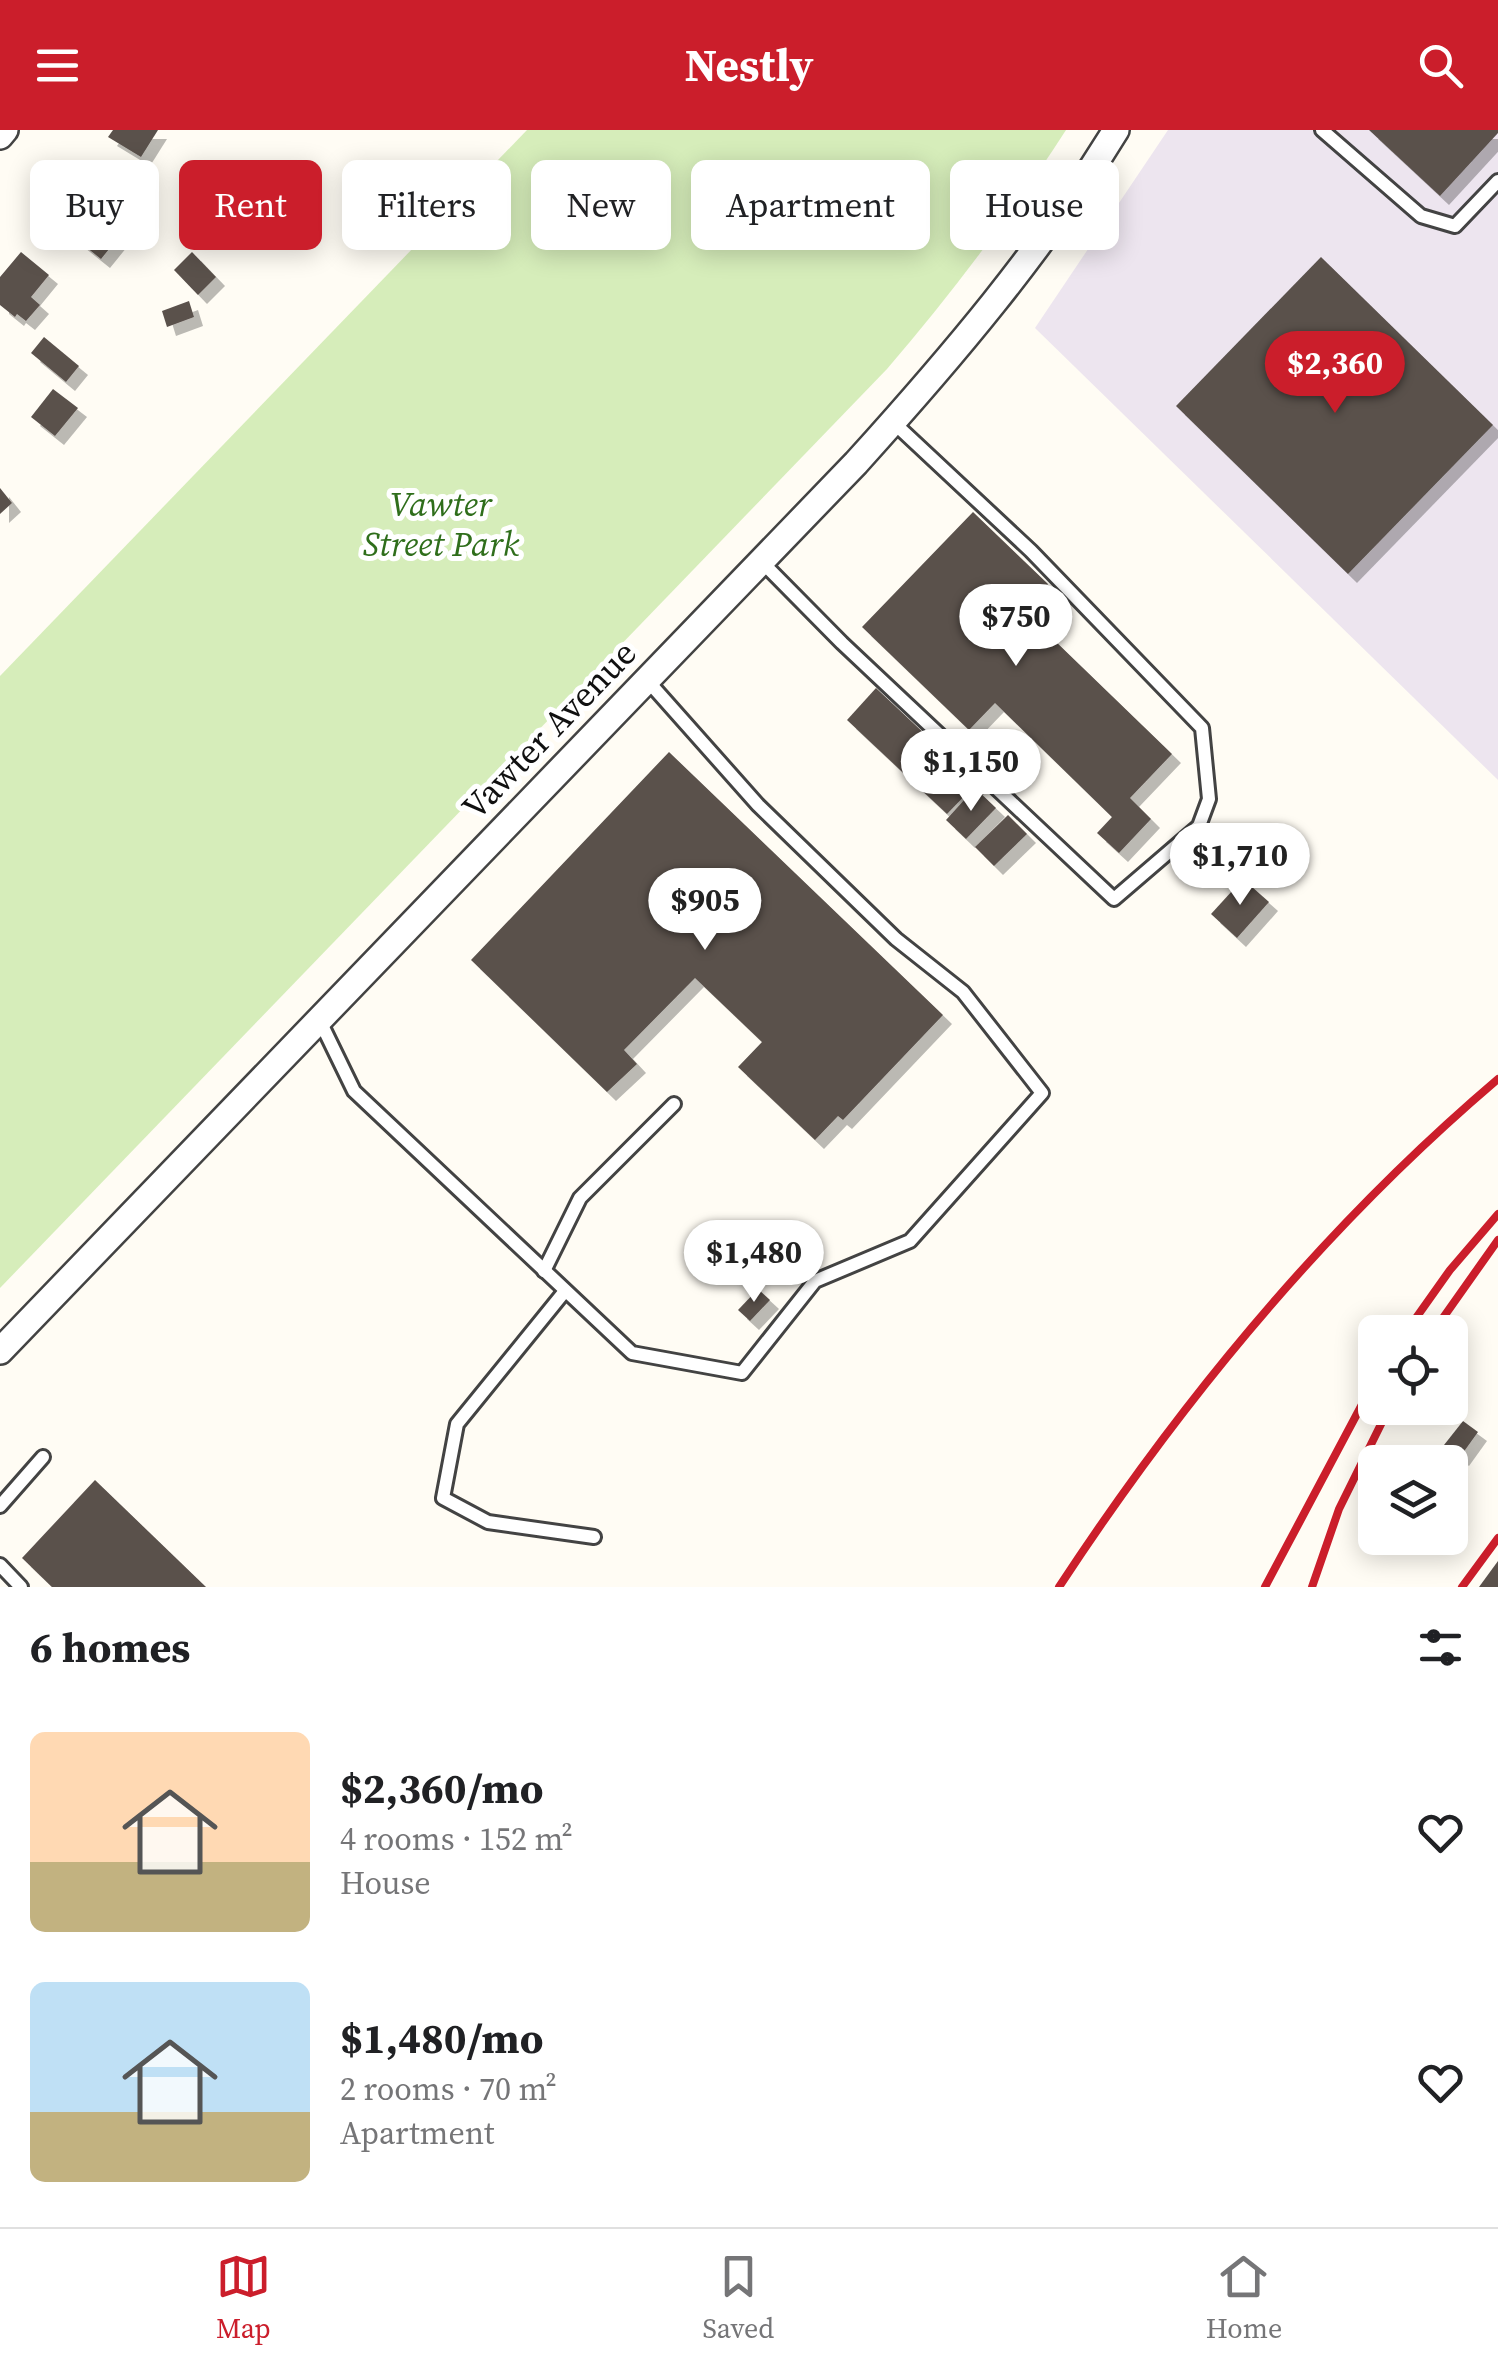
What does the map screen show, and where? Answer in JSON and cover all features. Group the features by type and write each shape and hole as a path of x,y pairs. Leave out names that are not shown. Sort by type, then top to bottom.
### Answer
{"street":[{"path":"0,136 5,130"},
{"name":"Vawter Avenue","path":"0,1351 892,422 992,308 1046,238 1116,130"}],"lane":[{"path":"1322,130 1421,216 1454,226 1498,181"},
{"path":"761,561 1114,899 1199,826 1209,799 1202,728 1031,551 892,422"},
{"path":"320,1019 354,1091 632,1354 742,1373 815,1281 910,1241 1042,1093 963,992 896,939 758,805 647,680"},
{"path":"544,1271 580,1198 674,1104"},
{"path":"565,1291 457,1424 443,1498 488,1522 594,1538"},
{"path":"0,1506 44,1457"},
{"path":"0,1566 21,1587"}],"shaded area":[{"path":"1168,130 1498,130 1498,780 1035,328 1087,250 1119,250 1119,203"}],"green space":[{"name":"Vawter Street Park","path":"527,130 1066,130 1046,160 950,160 950,250 982,250 887,369 0,1288 0,676 411,250 511,250 511,160 498,160"}],"building":[{"path":"113,130 158,130 141,157 108,137"},
{"path":"1369,130 1498,130 1498,133 1440,196"},
{"path":"90,250 108,250 101,259"},
{"path":"21,252 49,275 31,297 40,305 26,321 0,305 0,277"},
{"path":"192,252 216,277 198,295 174,270"},
{"path":"1321,257 1493,425 1348,574 1176,406"},
{"path":"189,301 194,317 167,327 162,311"},
{"path":"44,337 79,366 66,382 31,353"},
{"path":"53,389 78,408 55,436 31,417"},
{"path":"0,488 12,503 0,514"},
{"path":"973,512 1048,584 1023,610 1172,754 1130,798 1151,819 1119,853 1097,833 1112,817 995,703 969,730 862,627"},
{"path":"876,688 977,783 947,814 847,720"},
{"path":"669,752 943,1015 843,1120 838,1116 815,1140 738,1067 762,1042 695,978 624,1050 637,1064 607,1092 471,960"},
{"path":"975,788 996,808 966,839 946,820"},
{"path":"1008,815 1027,834 994,866 975,847"},
{"path":"1243,879 1269,902 1237,938 1211,914"},
{"path":"758,1289 770,1300 750,1321 738,1310"},
{"path":"1460,1425 1468,1425 1478,1432 1468,1446 1444,1445"},
{"path":"95,1480 206,1587 52,1587 22,1558"},
{"path":"1498,1561 1498,1587 1479,1587"}],"railway":[{"path":"1059,1587 1156,1449 1260,1317 1374,1194 1498,1079"},
{"path":"1418,1315 1498,1214"},
{"path":"1445,1315 1498,1240"},
{"path":"1265,1587 1358,1412"},
{"path":"1312,1587 1339,1509 1381,1425"},
{"path":"1462,1587 1498,1538"}]}
